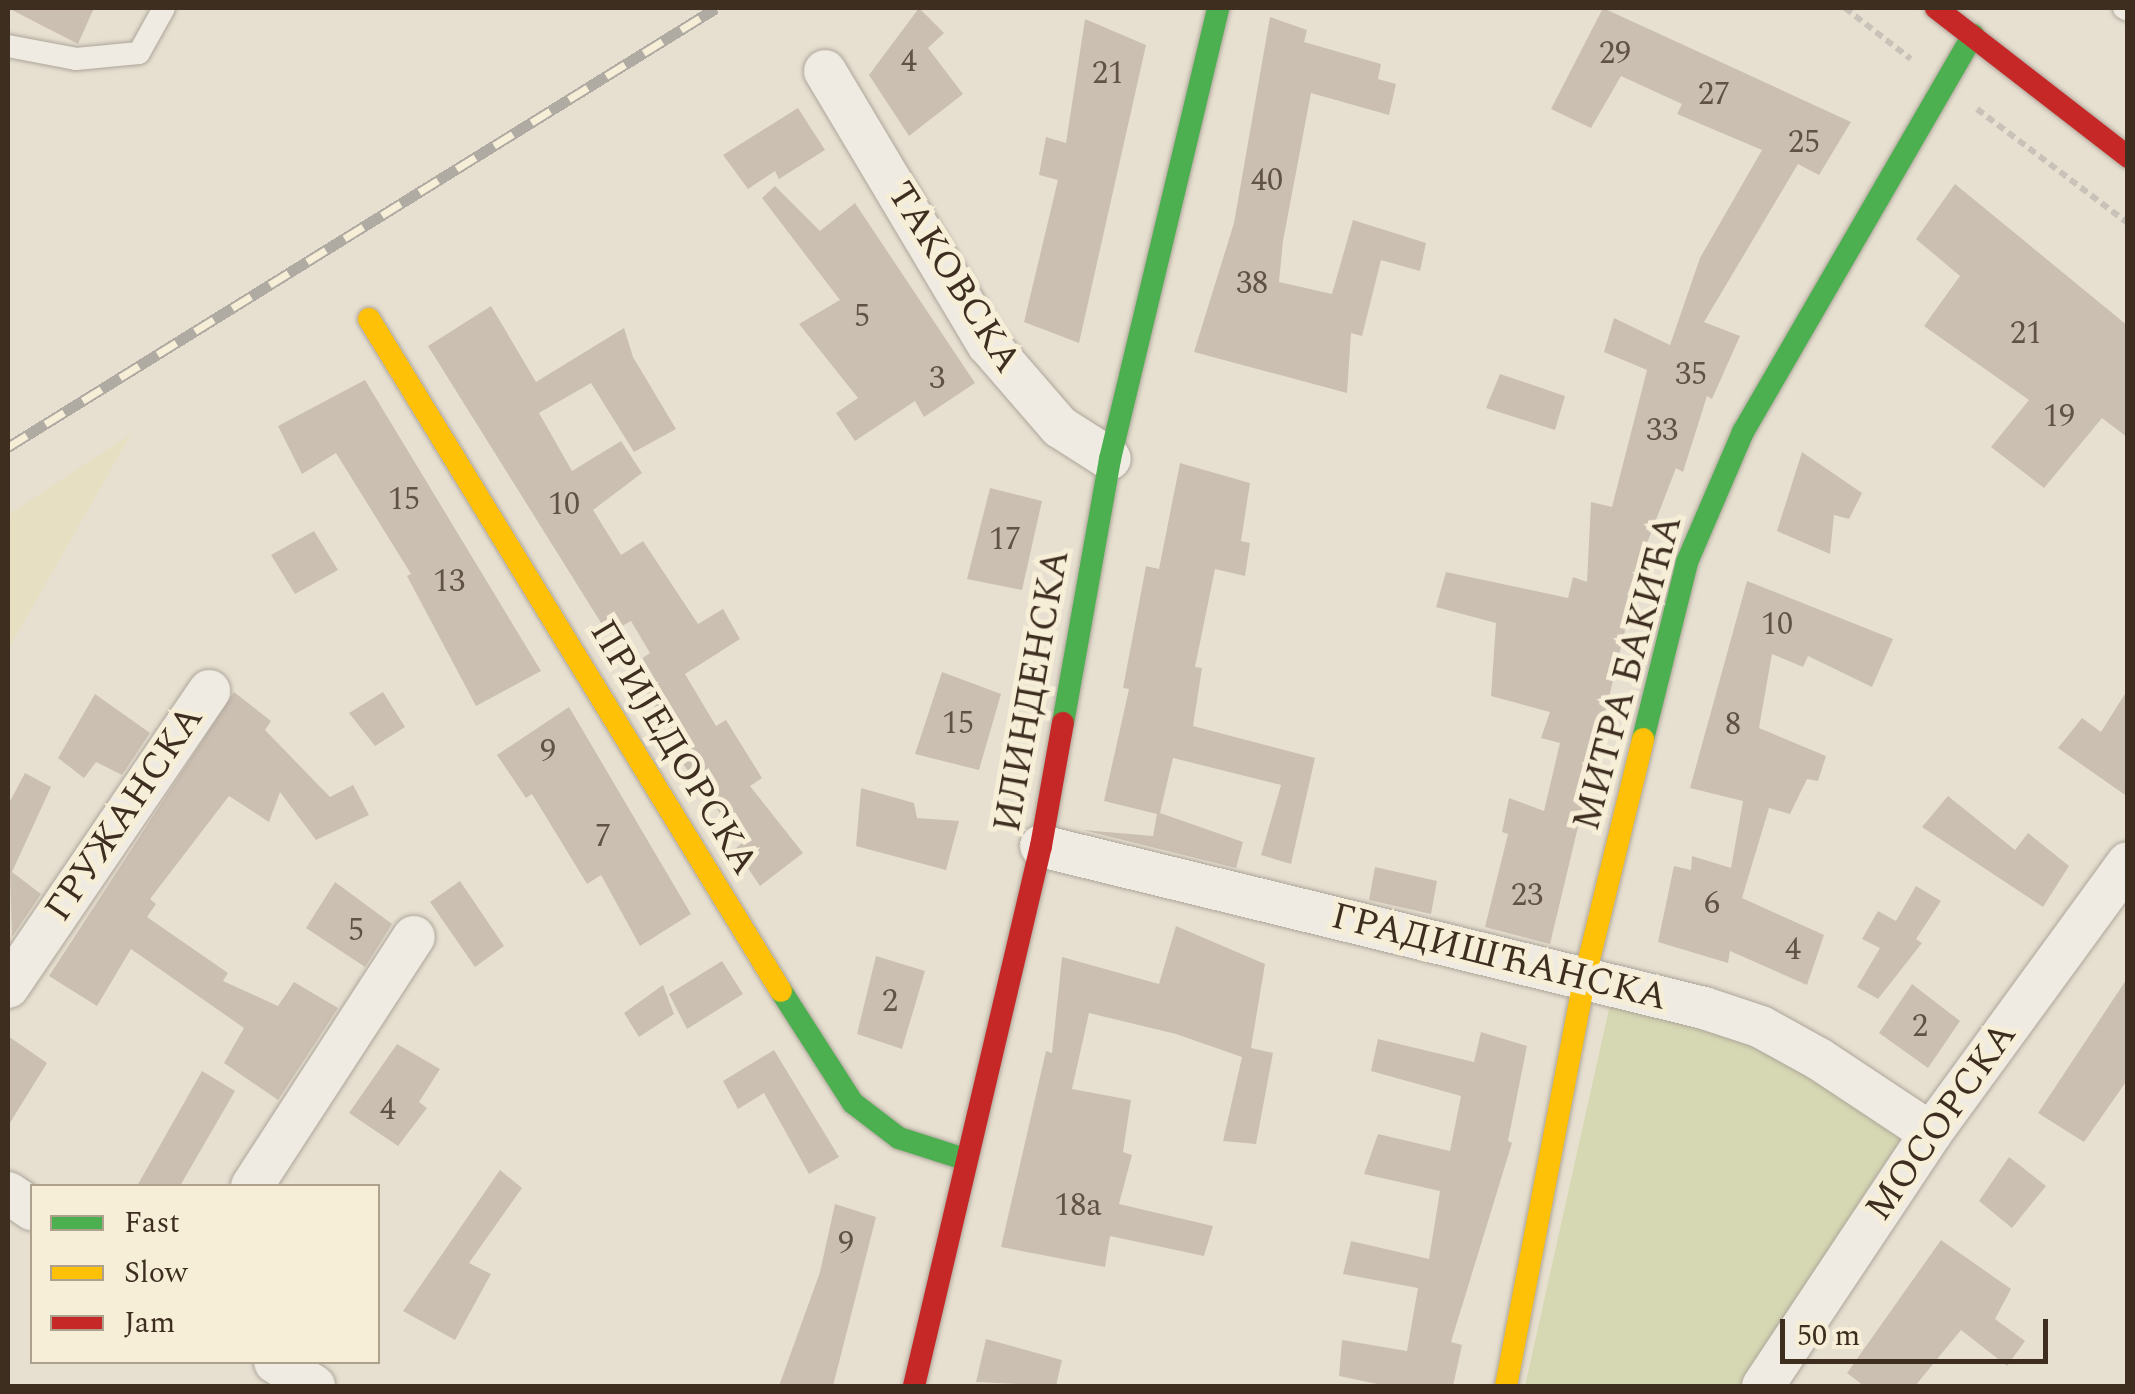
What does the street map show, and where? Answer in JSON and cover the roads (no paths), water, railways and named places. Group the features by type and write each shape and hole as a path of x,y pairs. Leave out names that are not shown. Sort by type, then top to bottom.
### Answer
{"street":[{"name":"ИЛИНДЕНСКА","path":"914,1386 1041,846 1110,459 1218,8"},
{"path":"1936,8 2128,157"},
{"name":"МИТРА БАКИЋА","path":"1506,1386 1584,980 1687,562 1743,432 1973,36"},
{"name":"ТАКОВСКА","path":"825,71 988,344 1060,427 1110,459"},
{"name":"ПРИЈЕДОРСКА","path":"369,318 832,1074 853,1103 898,1138 966,1160"},
{"name":"ГРУЖАНСКА","path":"8,988 209,691"},
{"name":"ГРАДИШЋАНСКА","path":"1041,846 1761,1027 1931,1134"},
{"name":"МОСОРСКА","path":"1764,1386 1931,1134 2128,863"},
{"path":"253,1184 414,937"},
{"path":"8,1193 30,1208"},
{"path":"278,1364 314,1386"}],"lane":[{"path":"8,46 76,59 139,54 164,8"}],"railway":[{"path":"8,447 716,8"}]}
